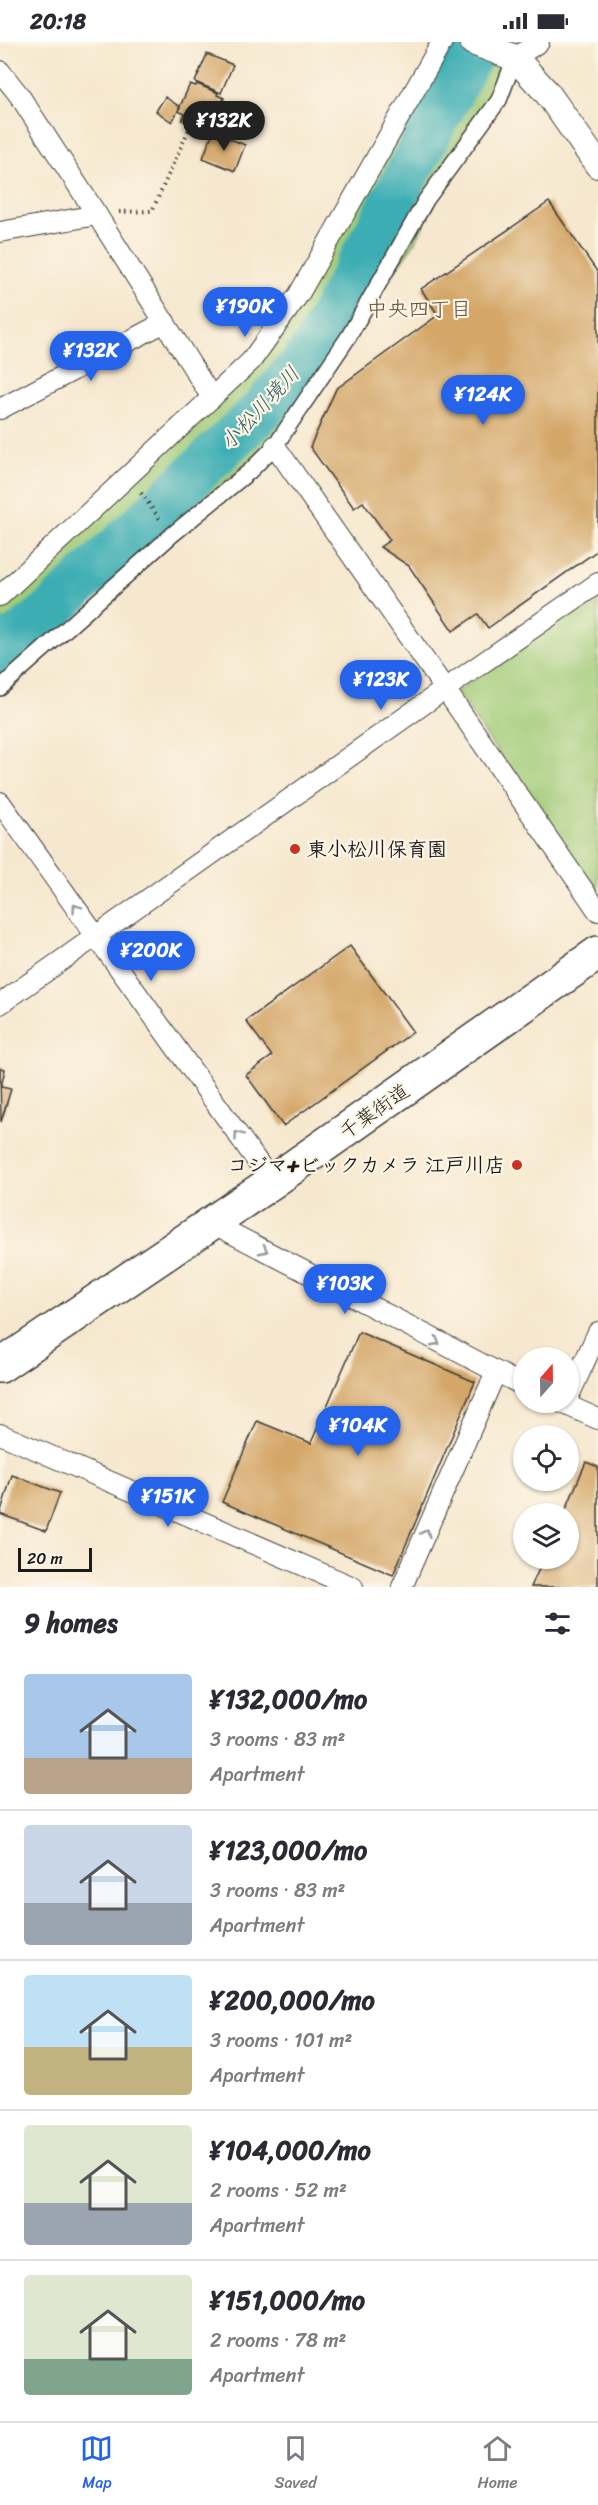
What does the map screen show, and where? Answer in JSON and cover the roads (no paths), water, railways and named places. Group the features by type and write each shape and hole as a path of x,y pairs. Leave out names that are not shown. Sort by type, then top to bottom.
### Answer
{"highway":[{"name":"千葉街道","path":"0,1366 272,1182 598,953"},
{"path":"0,1380 16,1362 58,1328"}],"street":[{"path":"0,596 251,361 299,294 442,42"},
{"path":"473,42 506,55 548,94 598,165"},
{"path":"506,55 539,42"},
{"path":"0,688 173,534 250,471 275,446 349,336 426,200 499,100 506,55"},
{"path":"0,71 19,95 97,215 212,398"},
{"path":"0,232 97,215"},
{"path":"0,409 165,322"},
{"path":"275,446 598,911"},
{"path":"0,1005 598,583"},
{"path":"0,802 272,1182"},
{"path":"212,1223 513,1381"},
{"path":"579,1372 598,1332"},
{"path":"402,1587 495,1374"},
{"path":"579,1409 598,1419"},
{"path":"0,1434 353,1587"}],"waterway":[{"name":"小松川境川","path":"0,651 48,614 264,408 313,350 478,42"}],"place":[{"name":"東小松川保育園","path":"295,849"},
{"name":"コジマ+ビックカメラ 江戸川店","path":"517,1165"}],"district":[{"name":"中央四丁目","path":"419,309"}]}
